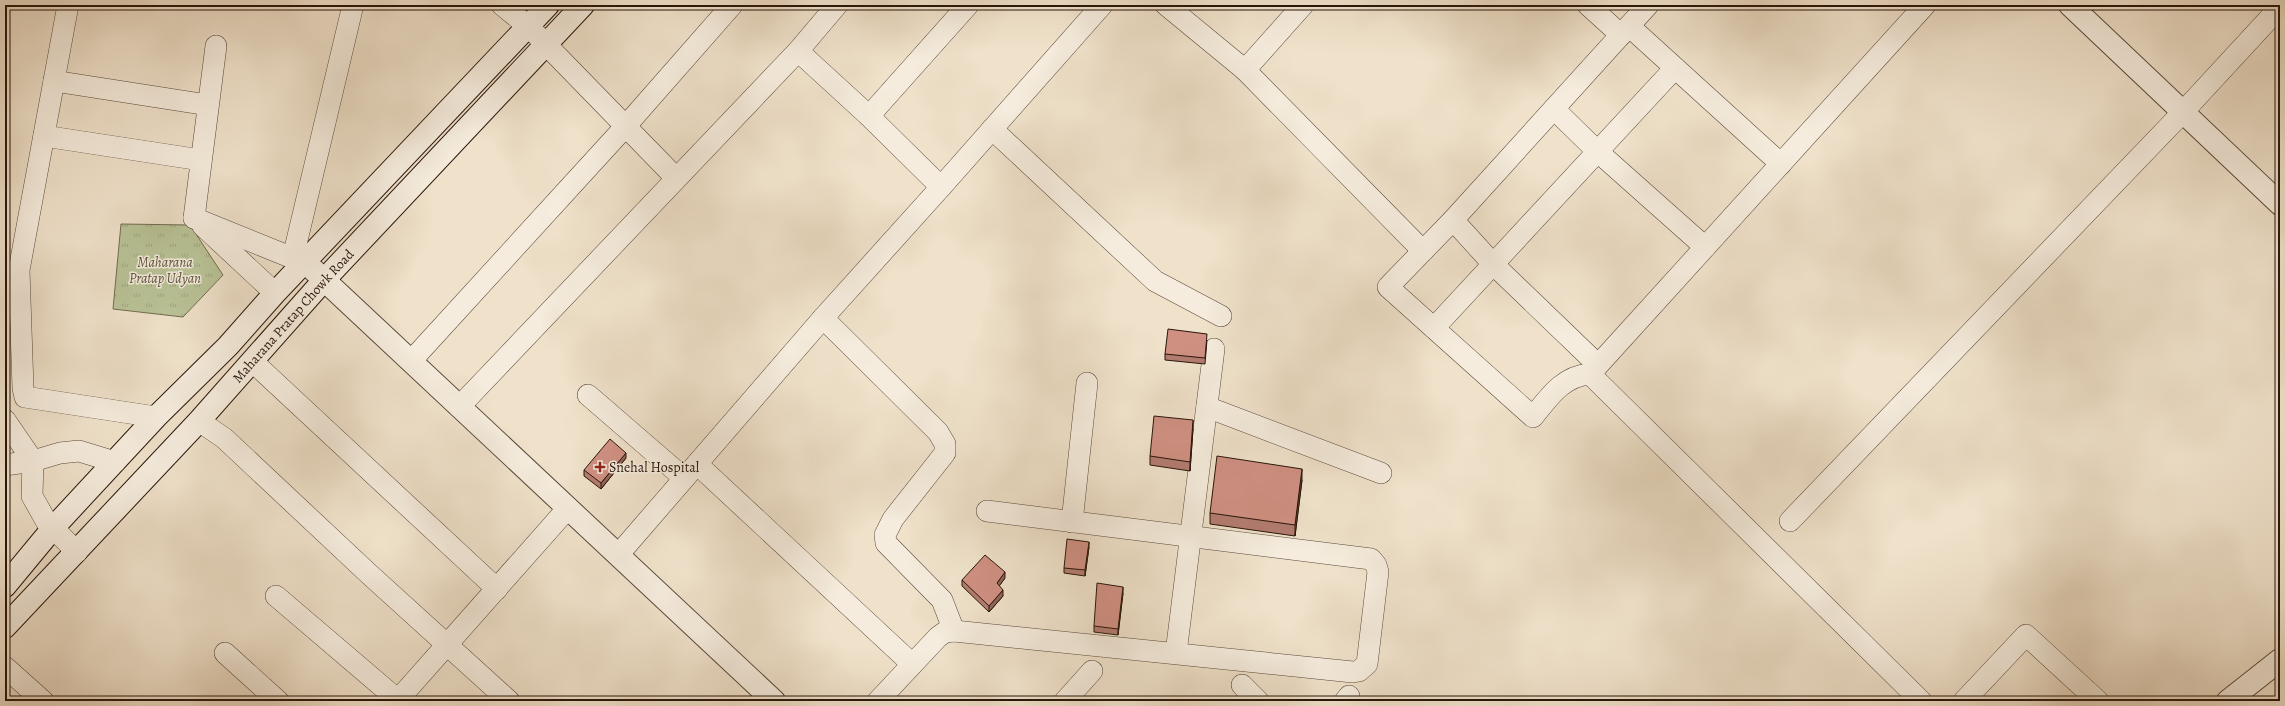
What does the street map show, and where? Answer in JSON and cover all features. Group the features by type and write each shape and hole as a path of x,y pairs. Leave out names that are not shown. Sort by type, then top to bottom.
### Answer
{"main road":[{"name":"Maharana Pratap Chowk Road","path":"5,586 53,528 156,417 228,346 275,294 299,260 529,27 548,5"},
{"name":"Maharana Pratap Chowk Road","path":"5,627 199,422 324,280 583,5"},
{"path":"2070,5 2280,204"},
{"path":"299,260 324,280 774,701"},
{"path":"2228,701 2280,660"}],"street":[{"path":"68,5 19,270 23,388 25,397 156,417"},
{"path":"194,218 299,260 353,5"},
{"path":"502,5 529,27 676,178"},
{"path":"411,361 732,5"},
{"path":"460,407 798,51 837,5"},
{"path":"618,555 823,318 941,188 1102,5"},
{"path":"1166,5 1245,70 1423,251"},
{"path":"1588,5 1675,68 1781,164"},
{"path":"1648,5 1453,220 1388,287 1533,417 1552,394 1576,375 1594,369 1925,5"},
{"path":"869,116 966,6"},
{"path":"1790,521 2183,112 2280,7"},
{"path":"1245,70 1293,8"},
{"path":"194,218 216,46"},
{"path":"798,51 869,116 941,188"},
{"path":"1434,328 1675,68"},
{"path":"54,81 208,105"},
{"path":"1554,109 1597,152 1705,247"},
{"path":"992,129 1156,281 1221,316"},
{"path":"44,136 201,160"},
{"path":"194,218 275,294"},
{"path":"1453,220 1594,369 1921,701"},
{"path":"823,318 938,432 945,444 945,454 893,519 885,535 886,543 942,600 954,631"},
{"path":"1176,653 1214,349"},
{"path":"252,361 497,589"},
{"path":"1072,522 1087,383"},
{"path":"588,395 691,471 912,664"},
{"path":"1207,407 1380,473"},
{"path":"5,420 33,461 32,496 46,521 77,552"},
{"path":"199,422 224,438 509,701"},
{"path":"5,465 33,461 60,453 79,451 115,462"},
{"path":"276,596 397,700 568,508"},
{"path":"878,701 938,636 945,632 954,631 1353,672 1364,668 1368,660 1378,572 1376,565 1370,559 987,511"},
{"path":"1964,701 2026,635 2098,701"},
{"path":"225,653 278,701"},
{"path":"5,667 43,701"},
{"path":"1065,701 1092,671"},
{"path":"1242,685 1258,701"}],"green space":[{"name":"Maharana Pratap Udyan","path":"121,224 190,225 223,275 183,317 113,309"}],"building":[{"path":"1168,329 1207,334 1205,358 1165,354"},
{"path":"1154,416 1193,420 1190,462 1150,456"},
{"path":"610,439 626,453 601,483 584,470"},
{"path":"1217,456 1302,469 1295,525 1210,513"},
{"path":"1067,539 1089,542 1085,570 1064,568"},
{"path":"985,555 1005,572 997,583 1003,590 989,606 962,580"},
{"path":"1097,583 1123,587 1118,629 1094,626"}],"place":[{"name":"Snehal Hospital","path":"600,467"}]}
